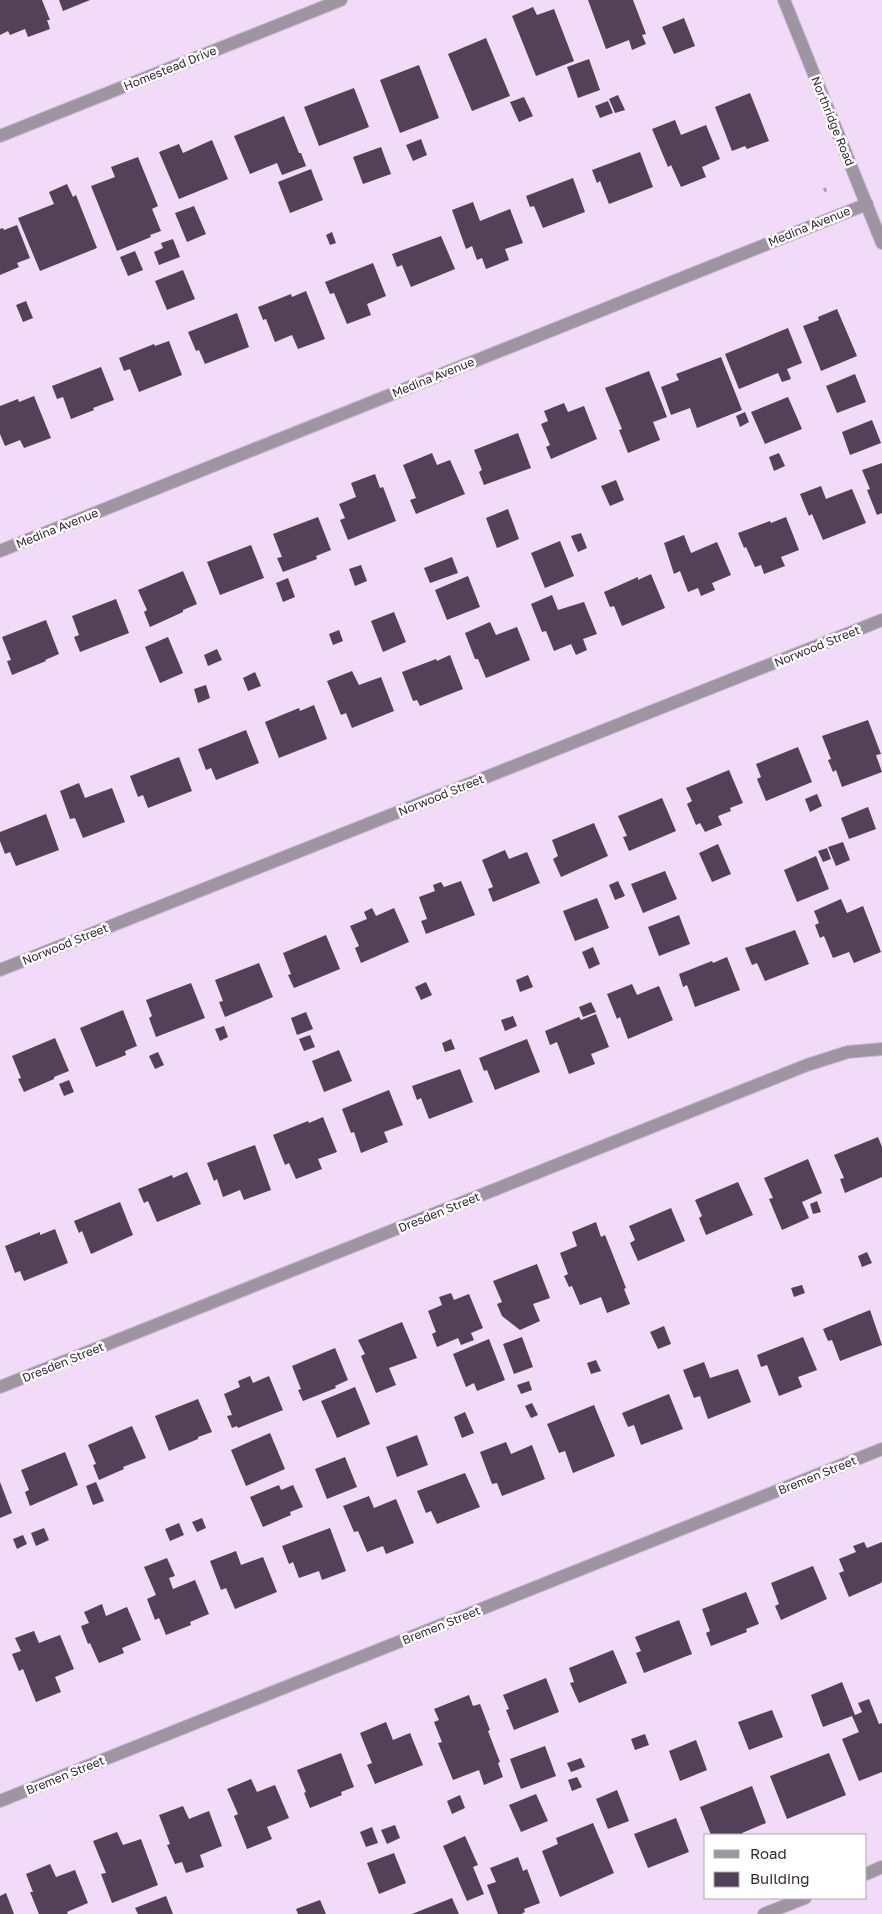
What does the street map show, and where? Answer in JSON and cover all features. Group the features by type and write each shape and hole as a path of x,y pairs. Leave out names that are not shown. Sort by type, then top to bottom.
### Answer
{"street":[{"name":"Homestead Drive","path":"0,136 341,0"},
{"name":"Northridge Road","path":"784,0 882,243"},
{"name":"Medina Avenue","path":"0,550 867,204"},
{"name":"Norwood Street","path":"0,970 882,620"},
{"name":"Dresden Street","path":"0,1387 807,1065 848,1052 882,1049"},
{"name":"Bremen Street","path":"0,1801 882,1449"},
{"path":"867,1874 882,1867"},
{"path":"764,1914 802,1899"}],"path":[{"path":"824,188 827,194"}],"building":[{"path":"0,0 42,0 50,20 47,20 50,29 28,37 25,29 10,35 8,31 0,35"},
{"path":"59,0 90,0 63,11"},
{"path":"588,0 633,0 646,34 642,35 646,44 632,50 629,40 606,49"},
{"path":"533,7 537,15 554,9 574,61 536,76 512,16"},
{"path":"684,18 695,46 674,54 662,27"},
{"path":"486,38 510,96 472,111 448,54"},
{"path":"589,59 600,90 578,98 567,67"},
{"path":"419,65 439,118 400,133 380,80"},
{"path":"354,88 369,127 319,146 304,107"},
{"path":"750,93 769,141 747,149 745,146 732,151 715,107"},
{"path":"618,95 625,110 615,113 609,99"},
{"path":"524,97 533,116 519,122 510,102"},
{"path":"608,101 613,113 600,118 595,106"},
{"path":"284,116 306,166 282,175 277,163 250,174 234,136"},
{"path":"675,120 681,135 706,125 720,159 702,167 706,177 681,187 671,165 668,167 652,129"},
{"path":"421,139 427,155 413,161 406,145"},
{"path":"212,140 228,179 179,199 159,152 179,144 183,153"},
{"path":"381,147 391,174 363,184 353,157"},
{"path":"640,152 653,187 609,204 600,181 597,183 592,170"},
{"path":"138,157 158,206 152,209 161,231 117,251 91,186 115,177 111,167"},
{"path":"311,169 323,200 290,213 278,182"},
{"path":"573,178 585,212 543,228 534,206 530,207 526,196"},
{"path":"67,184 73,197 76,195 97,248 40,271 18,218 54,204 49,192"},
{"path":"473,202 480,221 510,209 523,243 505,249 509,260 486,269 482,258 477,260 472,246 466,249 452,210"},
{"path":"194,206 206,234 187,242 175,213"},
{"path":"17,225 30,258 17,263 19,267 0,275 0,229 3,228 4,230"},
{"path":"332,232 336,243 330,245 326,235"},
{"path":"441,236 455,269 411,287 402,265 397,267 392,254"},
{"path":"173,239 180,257 159,265 154,252 163,248 161,243"},
{"path":"135,251 143,270 128,276 120,257"},
{"path":"373,263 386,296 367,304 371,315 347,324 334,293 330,294 325,282"},
{"path":"183,270 195,299 167,310 155,281"},
{"path":"306,291 325,339 298,349 292,335 275,342 266,319 263,320 258,307 291,294 292,297"},
{"path":"26,301 33,318 23,322 16,305"},
{"path":"837,309 857,356 821,371 803,326 819,320 818,317"},
{"path":"237,313 249,347 205,364 199,350 196,351 188,332"},
{"path":"788,328 802,363 787,369 791,379 782,382 778,373 739,389 725,354"},
{"path":"169,341 182,375 139,392 130,369 124,371 119,358 154,344 155,346"},
{"path":"721,357 742,410 697,428 690,408 671,415 661,387 679,380 676,374"},
{"path":"101,367 114,400 71,419 63,397 57,399 52,386"},
{"path":"649,371 667,417 653,422 660,440 628,453 619,430 622,429 605,388"},
{"path":"855,374 866,402 837,413 826,386"},
{"path":"34,396 51,438 24,448 20,440 5,446 0,434 0,406 18,399 19,402"},
{"path":"788,397 802,429 765,444 751,412"},
{"path":"564,403 568,412 584,406 597,439 551,459 546,447 550,445 541,424 548,421 544,411"},
{"path":"745,412 749,422 740,427 736,416"},
{"path":"872,420 881,443 850,455 842,432"},
{"path":"518,433 531,468 484,485 479,472 482,470 474,450"},
{"path":"432,453 437,465 450,460 465,494 416,514 410,500 416,498 403,465"},
{"path":"779,453 785,466 774,471 769,457"},
{"path":"882,463 882,513 877,515 867,490 870,489 862,470"},
{"path":"375,474 380,488 383,487 396,521 348,540 340,520 345,518 339,504 356,497 351,483"},
{"path":"616,480 624,500 610,506 601,486"},
{"path":"821,486 826,499 852,489 866,523 823,540 812,514 809,516 800,494"},
{"path":"508,509 519,539 497,548 486,518"},
{"path":"318,517 331,550 316,556 317,559 283,572 277,558 282,557 273,534"},
{"path":"786,517 799,550 781,557 785,566 764,574 761,565 755,567 738,533"},
{"path":"581,533 587,548 578,552 571,536"},
{"path":"684,535 691,553 717,542 731,575 712,583 715,590 701,596 698,588 688,592 680,571 674,574 664,543"},
{"path":"560,541 574,576 545,588 531,553"},
{"path":"251,545 264,578 220,595 207,562"},
{"path":"452,557 458,573 430,583 424,568"},
{"path":"361,565 367,581 355,586 349,569"},
{"path":"183,571 197,604 150,627 144,612 147,610 138,590"},
{"path":"651,574 665,608 622,626 614,606 610,607 604,592 638,577 638,580"},
{"path":"468,576 480,607 447,620 435,590"},
{"path":"288,578 295,597 283,602 276,583"},
{"path":"552,595 558,610 584,602 597,634 583,639 587,650 576,655 571,644 554,651 546,631 542,632 531,604"},
{"path":"116,599 129,633 80,652 74,637 79,635 72,616"},
{"path":"394,612 406,642 383,652 371,621"},
{"path":"46,620 59,654 12,675 7,661 11,660 2,637"},
{"path":"490,622 496,635 517,627 530,660 486,678 478,659 475,659 465,633"},
{"path":"339,630 343,641 333,645 329,634"},
{"path":"168,637 183,673 160,683 145,647"},
{"path":"217,649 222,660 208,666 204,655"},
{"path":"450,655 463,689 420,706 417,700 413,701 402,672"},
{"path":"352,671 359,685 381,677 394,711 352,728 346,713 341,715 327,681"},
{"path":"255,672 261,686 248,691 243,678"},
{"path":"206,685 210,698 198,703 194,689"},
{"path":"314,705 327,739 279,758 265,722 299,708 300,711"},
{"path":"868,720 881,754 876,755 882,772 842,787 836,770 833,772 828,760 831,759 822,736"},
{"path":"246,730 259,763 216,780 211,768 206,770 198,749"},
{"path":"798,747 812,782 766,801 757,779 761,777 756,764"},
{"path":"179,757 192,791 148,808 143,795 138,797 130,776"},
{"path":"729,770 743,803 730,808 731,811 718,816 722,825 705,832 700,823 696,825 687,804 692,801 686,788"},
{"path":"79,783 85,798 112,788 125,822 83,838 75,818 70,819 60,791"},
{"path":"817,794 822,806 810,812 805,799"},
{"path":"662,798 676,831 629,851 623,837 627,836 618,816"},
{"path":"868,807 876,829 849,839 841,818"},
{"path":"46,814 59,850 16,866 10,852 5,854 0,841 0,832"},
{"path":"594,823 608,856 561,877 553,859 558,856 552,840"},
{"path":"843,842 850,860 836,866 828,847"},
{"path":"718,844 731,874 712,882 699,853"},
{"path":"827,848 831,859 823,862 818,851"},
{"path":"505,850 509,859 527,852 540,883 493,902 488,889 493,887 482,860"},
{"path":"816,856 829,889 797,902 784,870"},
{"path":"665,871 677,899 643,913 631,884"},
{"path":"461,881 475,915 426,934 421,921 427,919 419,897 435,891 433,885 441,882 444,887"},
{"path":"618,881 625,896 615,900 609,885"},
{"path":"597,898 609,928 575,941 563,911"},
{"path":"841,899 847,913 863,906 881,952 854,963 849,952 833,958 824,936 820,938 815,925 819,923 814,911"},
{"path":"372,908 376,916 394,908 409,942 361,963 355,948 359,946 350,926 367,919 364,912"},
{"path":"679,915 690,944 659,956 648,927"},
{"path":"795,930 809,964 765,981 757,963 752,965 745,948"},
{"path":"326,935 340,969 294,988 288,975 291,974 283,953"},
{"path":"593,947 600,964 589,969 582,952"},
{"path":"727,957 740,990 695,1007 687,985 683,987 679,974"},
{"path":"259,963 273,997 225,1017 219,1002 223,1001 215,980"},
{"path":"528,975 533,987 520,992 516,980"},
{"path":"426,982 432,995 421,1000 415,987"},
{"path":"191,983 205,1018 156,1037 149,1018 152,1016 146,1000"},
{"path":"632,984 637,995 659,986 673,1020 628,1039 620,1017 617,1019 607,994"},
{"path":"591,1002 596,1012 583,1017 579,1007"},
{"path":"123,1010 137,1046 125,1051 126,1055 96,1067 80,1028"},
{"path":"306,1012 313,1029 297,1035 291,1018"},
{"path":"596,1014 609,1047 591,1054 595,1064 569,1074 557,1042 550,1045 545,1031 579,1017 581,1020"},
{"path":"513,1016 517,1026 505,1031 501,1020"},
{"path":"224,1026 228,1037 220,1041 215,1029"},
{"path":"310,1035 315,1047 304,1051 299,1039"},
{"path":"55,1038 69,1071 24,1092 18,1079 21,1078 12,1056"},
{"path":"451,1039 455,1049 445,1052 442,1043"},
{"path":"527,1039 540,1072 495,1090 487,1070 484,1071 479,1058"},
{"path":"339,1050 352,1081 324,1092 312,1061"},
{"path":"158,1052 164,1065 155,1069 149,1056"},
{"path":"460,1069 473,1102 429,1119 421,1098 417,1100 412,1086"},
{"path":"69,1080 74,1092 64,1096 59,1084"},
{"path":"389,1090 403,1125 384,1132 388,1142 361,1153 354,1132 351,1133 342,1109"},
{"path":"323,1117 337,1152 318,1159 322,1169 296,1179 289,1163 285,1165 273,1135"},
{"path":"878,1137 882,1147 882,1177 845,1193 840,1179 844,1178 834,1155"},
{"path":"255,1145 271,1190 244,1200 240,1190 223,1197 217,1179 214,1181 207,1163"},
{"path":"808,1159 822,1193 802,1202 809,1218 782,1230 769,1199 773,1198 764,1178"},
{"path":"187,1172 201,1204 157,1222 148,1201 144,1203 138,1189 172,1175 173,1178"},
{"path":"738,1182 753,1215 706,1235 699,1218 702,1216 695,1200"},
{"path":"817,1201 821,1212 813,1214 810,1204"},
{"path":"120,1202 133,1235 91,1254 82,1231 79,1233 74,1221"},
{"path":"671,1208 685,1241 638,1261 630,1243 635,1240 629,1226"},
{"path":"596,1222 601,1237 605,1235 626,1288 624,1289 630,1304 607,1313 601,1297 580,1305 572,1286 569,1287 564,1276 568,1274 560,1253 577,1246 572,1232"},
{"path":"55,1229 68,1263 24,1281 20,1271 15,1273 5,1246 40,1232 40,1235"},
{"path":"867,1252 872,1263 862,1267 858,1256"},
{"path":"537,1264 550,1298 533,1304 540,1321 520,1330 502,1316 497,1304 502,1302 493,1281"},
{"path":"802,1285 805,1293 794,1297 791,1288"},
{"path":"451,1293 454,1300 469,1294 483,1328 471,1333 474,1340 461,1345 458,1338 437,1347 432,1334 436,1332 428,1311 442,1305 439,1297"},
{"path":"870,1310 882,1345 840,1361 832,1340 828,1341 823,1329"},
{"path":"402,1322 417,1358 389,1368 396,1385 376,1393 361,1356 365,1354 358,1340"},
{"path":"664,1326 671,1344 658,1349 650,1332"},
{"path":"522,1337 533,1367 514,1374 503,1344"},
{"path":"803,1337 817,1370 798,1377 802,1387 779,1396 767,1365 761,1367 757,1355"},
{"path":"489,1339 505,1380 477,1391 474,1383 466,1387 453,1354"},
{"path":"335,1348 348,1380 335,1386 336,1388 303,1401 298,1390 301,1389 292,1366"},
{"path":"596,1360 601,1371 591,1374 587,1363"},
{"path":"704,1362 710,1378 738,1369 751,1402 708,1419 700,1396 694,1398 683,1370"},
{"path":"250,1376 253,1383 269,1376 283,1410 238,1428 237,1426 232,1428 227,1416 232,1415 224,1394 240,1387 238,1381"},
{"path":"529,1381 532,1390 521,1394 517,1385"},
{"path":"355,1387 370,1424 337,1438 321,1401"},
{"path":"669,1394 683,1429 641,1445 634,1425 628,1427 622,1413"},
{"path":"198,1399 212,1432 169,1451 155,1416"},
{"path":"532,1403 538,1415 531,1418 525,1406"},
{"path":"594,1405 615,1456 573,1473 565,1451 559,1453 547,1424"},
{"path":"465,1412 474,1433 462,1438 454,1417"},
{"path":"132,1426 146,1458 123,1467 124,1469 99,1480 93,1465 96,1464 88,1445"},
{"path":"270,1433 285,1469 246,1486 231,1450"},
{"path":"417,1435 428,1465 397,1477 386,1447"},
{"path":"506,1442 511,1454 532,1445 545,1479 502,1496 497,1483 492,1484 480,1452"},
{"path":"65,1452 78,1485 30,1506 25,1492 29,1490 21,1470"},
{"path":"345,1457 357,1487 327,1499 315,1469"},
{"path":"465,1473 480,1507 437,1524 431,1511 426,1513 417,1491"},
{"path":"0,1482 12,1513 0,1518"},
{"path":"96,1482 104,1501 93,1505 86,1486"},
{"path":"279,1485 281,1490 293,1485 303,1507 290,1512 291,1515 263,1527 250,1497"},
{"path":"369,1496 374,1508 396,1499 414,1543 386,1554 383,1546 367,1552 358,1531 354,1532 343,1506"},
{"path":"202,1518 206,1528 197,1532 192,1522"},
{"path":"179,1523 184,1535 170,1541 165,1529"},
{"path":"44,1528 49,1540 36,1546 31,1533"},
{"path":"330,1528 346,1571 322,1580 319,1571 299,1578 293,1562 289,1564 282,1546"},
{"path":"23,1535 27,1544 17,1549 13,1539"},
{"path":"864,1542 867,1548 882,1542 882,1581 849,1597 839,1573 844,1571 839,1559 856,1552 853,1546"},
{"path":"236,1551 241,1565 263,1557 277,1592 235,1609 226,1588 221,1590 210,1561"},
{"path":"167,1558 175,1576 169,1578 173,1589 195,1580 209,1614 190,1622 191,1625 166,1635 159,1618 155,1620 147,1599 156,1595 144,1567"},
{"path":"813,1566 827,1599 781,1620 775,1606 779,1604 771,1583"},
{"path":"746,1592 759,1624 746,1629 747,1632 711,1646 706,1633 710,1631 702,1609"},
{"path":"102,1604 106,1616 127,1607 141,1640 122,1648 124,1653 99,1663 90,1643 88,1644 81,1626 89,1623 84,1612"},
{"path":"679,1620 692,1654 644,1673 636,1653 641,1651 635,1637"},
{"path":"34,1631 39,1643 60,1635 74,1669 55,1677 61,1692 36,1702 23,1669 19,1671 12,1654 21,1651 15,1638"},
{"path":"613,1650 627,1683 579,1703 570,1683 574,1682 569,1668"},
{"path":"546,1678 559,1712 514,1730 506,1710 509,1709 503,1695"},
{"path":"842,1682 855,1715 862,1712 858,1703 869,1699 879,1724 882,1723 882,1772 859,1781 842,1739 859,1732 852,1716 823,1727 811,1695"},
{"path":"469,1695 473,1706 480,1704 490,1730 488,1731 500,1762 498,1763 503,1777 484,1785 479,1770 453,1780 438,1743 442,1742 434,1722 439,1720 434,1709"},
{"path":"772,1710 783,1737 749,1750 738,1722"},
{"path":"386,1722 393,1740 410,1733 423,1765 375,1784 367,1765 372,1763 360,1733"},
{"path":"645,1734 649,1745 635,1750 631,1739"},
{"path":"696,1740 707,1770 680,1781 669,1751"},
{"path":"545,1746 556,1776 521,1789 510,1759"},
{"path":"341,1753 354,1787 341,1792 342,1795 310,1808 297,1770"},
{"path":"829,1753 846,1795 787,1819 770,1776"},
{"path":"581,1758 585,1767 571,1772 567,1763"},
{"path":"577,1777 582,1787 572,1791 568,1780"},
{"path":"251,1779 257,1792 275,1785 289,1818 267,1827 272,1839 247,1849 234,1816 238,1814 227,1789"},
{"path":"752,1786 766,1823 742,1834 711,1834 700,1807"},
{"path":"617,1790 629,1821 608,1829 596,1799"},
{"path":"536,1794 548,1821 521,1832 509,1805"},
{"path":"460,1795 465,1808 452,1814 447,1801"},
{"path":"183,1806 189,1819 209,1811 222,1846 200,1855 204,1867 186,1873 182,1862 175,1864 167,1845 170,1844 159,1815"},
{"path":"676,1818 689,1852 648,1868 634,1834"},
{"path":"593,1823 614,1873 560,1897 542,1851 558,1844 556,1838"},
{"path":"395,1825 400,1838 387,1844 381,1830"},
{"path":"372,1827 378,1843 366,1847 360,1832"},
{"path":"117,1832 123,1845 141,1839 158,1885 112,1903 101,1874 106,1873 93,1841"},
{"path":"465,1836 478,1865 473,1867 484,1894 467,1901 443,1846"},
{"path":"394,1853 406,1883 379,1894 367,1863"},
{"path":"518,1857 523,1871 527,1869 540,1903 524,1909 525,1912 521,1914 498,1914 487,1885 496,1882 490,1868"},
{"path":"50,1864 56,1877 75,1870 88,1903 67,1912 68,1914 39,1914 30,1892 33,1892 26,1874"},
{"path":"6,1893 14,1914 0,1914 0,1896"},
{"path":"166,1896 173,1914 138,1914 135,1908"},
{"path":"452,1898 459,1914 412,1914"},
{"path":"320,1900 326,1914 298,1914 296,1909"}]}
